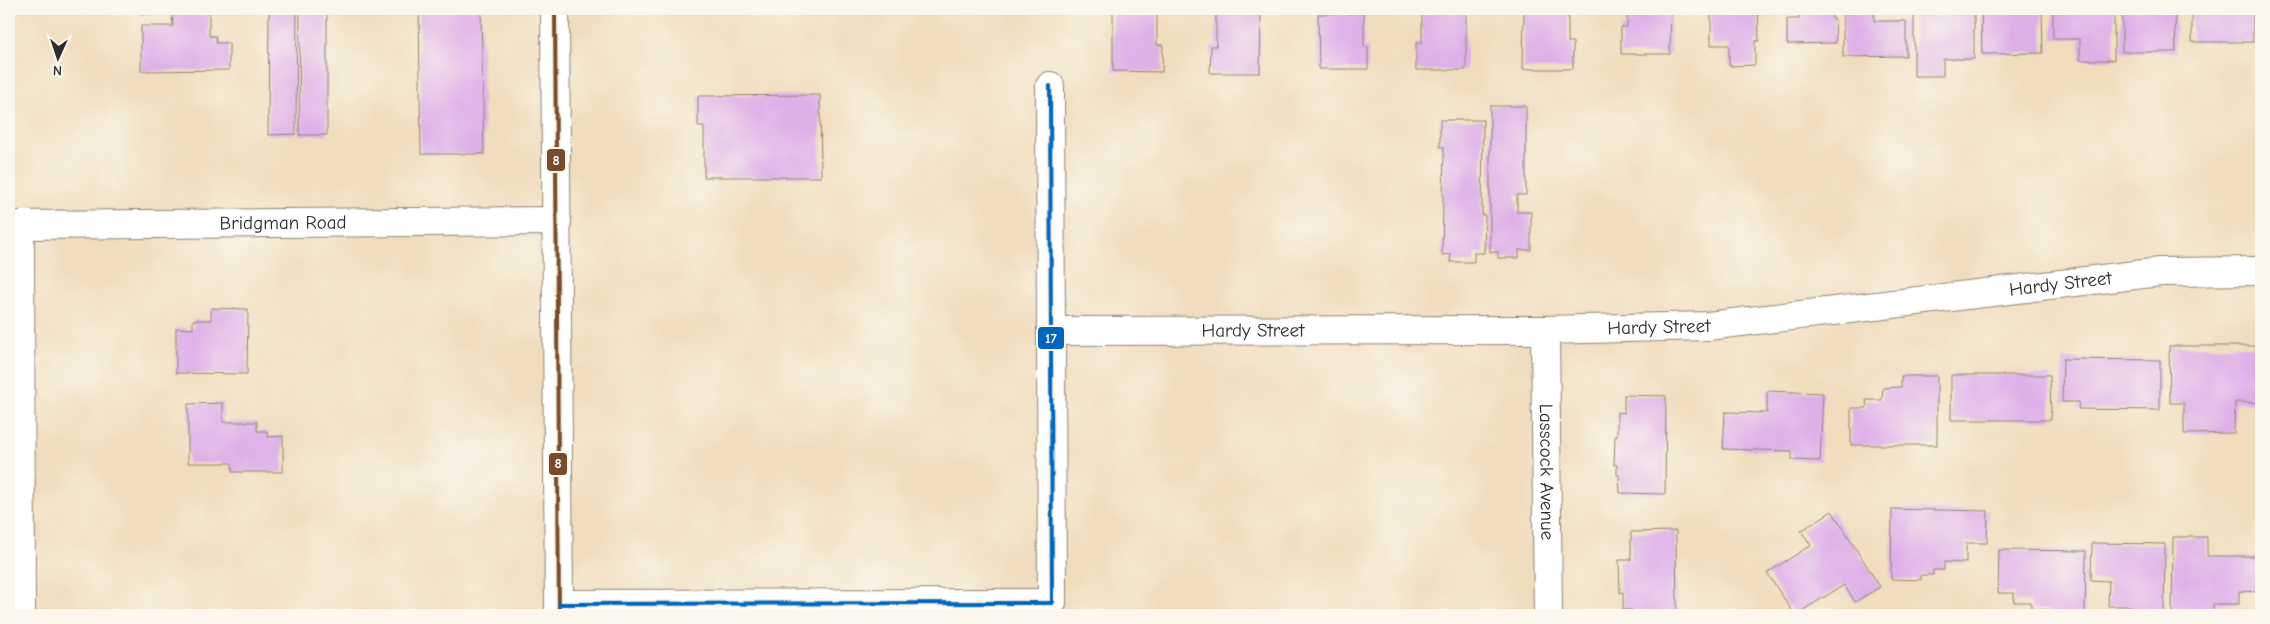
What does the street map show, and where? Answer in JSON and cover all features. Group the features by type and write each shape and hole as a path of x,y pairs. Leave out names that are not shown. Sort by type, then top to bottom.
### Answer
{"street":[{"path":"555,9 559,610 1052,603 1050,86"},
{"name":"Bridgman Road","path":"14,225 557,221"},
{"path":"14,225 21,615"},
{"name":"Hardy Street","path":"1051,330 1545,330 1708,326 2160,272 2261,271"},
{"name":"Lasscock Avenue","path":"1545,330 1548,615"}],"building":[{"path":"141,9 209,9 209,36 216,36 216,43 229,43 229,70 141,71 141,26 173,26 172,13 141,14"},
{"path":"419,9 481,9 484,154 421,154"},
{"path":"1524,9 1568,9 1568,42 1573,42 1573,69 1523,69"},
{"path":"1627,9 1671,9 1670,54 1621,54 1621,27 1627,27"},
{"path":"1711,9 1758,9 1759,41 1755,41 1755,65 1729,66 1729,45 1711,45"},
{"path":"1799,9 1832,9 1832,19 1835,19 1836,43 1787,44 1787,19 1799,19"},
{"path":"1843,9 1874,9 1874,21 1906,21 1906,56 1843,57"},
{"path":"1914,9 1974,9 1974,59 1943,59 1943,76 1914,76"},
{"path":"1981,9 2042,9 2043,53 1982,54"},
{"path":"2053,9 2114,9 2114,60 2080,60 2080,39 2053,39"},
{"path":"2122,9 2175,9 2176,52 2122,52"},
{"path":"2192,9 2253,9 2253,42 2192,42"},
{"path":"2259,9 2261,9 2261,50 2260,50"},
{"path":"1422,10 1466,10 1466,70 1416,70 1416,43 1422,43"},
{"path":"269,11 297,11 296,134 268,135"},
{"path":"300,11 327,11 327,135 299,135"},
{"path":"1113,11 1157,12 1157,45 1163,45 1162,72 1113,71"},
{"path":"1216,13 1261,13 1260,73 1210,73 1211,46 1216,46"},
{"path":"1364,13 1364,47 1368,47 1368,69 1319,69 1318,14"},
{"path":"820,95 821,177 704,177 704,126 698,126 698,96"},
{"path":"1490,106 1526,106 1526,195 1517,195 1517,212 1531,212 1531,250 1519,250 1519,258 1498,258 1498,252 1490,252"},
{"path":"1440,120 1483,120 1482,215 1485,215 1484,253 1474,253 1474,262 1450,262 1451,254 1442,255 1444,147 1440,147"},
{"path":"211,308 248,309 247,374 176,373 176,328 193,329 193,320 211,320"},
{"path":"2169,346 2261,346 2261,403 2235,402 2234,433 2184,434 2184,403 2170,403"},
{"path":"2063,359 2160,360 2160,410 2078,409 2079,402 2062,402"},
{"path":"1951,375 2050,375 2051,420 1951,420"},
{"path":"1901,376 1937,376 1937,445 1851,445 1851,408 1867,408 1866,400 1882,400 1883,388 1901,387"},
{"path":"1767,391 1823,393 1820,461 1792,460 1792,451 1723,449 1725,412 1767,413"},
{"path":"1624,395 1666,396 1665,494 1620,493 1617,465 1614,465 1615,436 1617,436 1617,412 1624,413"},
{"path":"223,403 223,422 257,422 257,431 267,431 268,437 283,436 283,472 232,472 232,463 188,463 188,404"},
{"path":"1892,509 1988,511 1987,543 1966,543 1966,563 1944,562 1944,570 1933,570 1933,575 1921,575 1921,580 1891,579"},
{"path":"1832,511 1880,587 1855,602 1844,585 1795,615 1767,573 1811,545 1801,531"},
{"path":"1676,531 1677,615 1632,615 1632,610 1623,610 1623,592 1620,593 1619,560 1631,560 1631,532"},
{"path":"2173,537 2207,537 2207,556 2261,556 2261,592 2239,591 2239,604 2213,604 2213,615 2172,615"},
{"path":"2092,543 2165,544 2164,615 2129,615 2130,606 2108,606 2109,581 2091,580"},
{"path":"1999,550 2086,551 2085,615 2049,615 2049,610 2031,609 2031,602 2014,602 2014,593 1998,593"}],"transit line":[{"name":"8","path":"555,9 559,615"},
{"name":"17","path":"559,604 1052,603 1050,86"}]}
